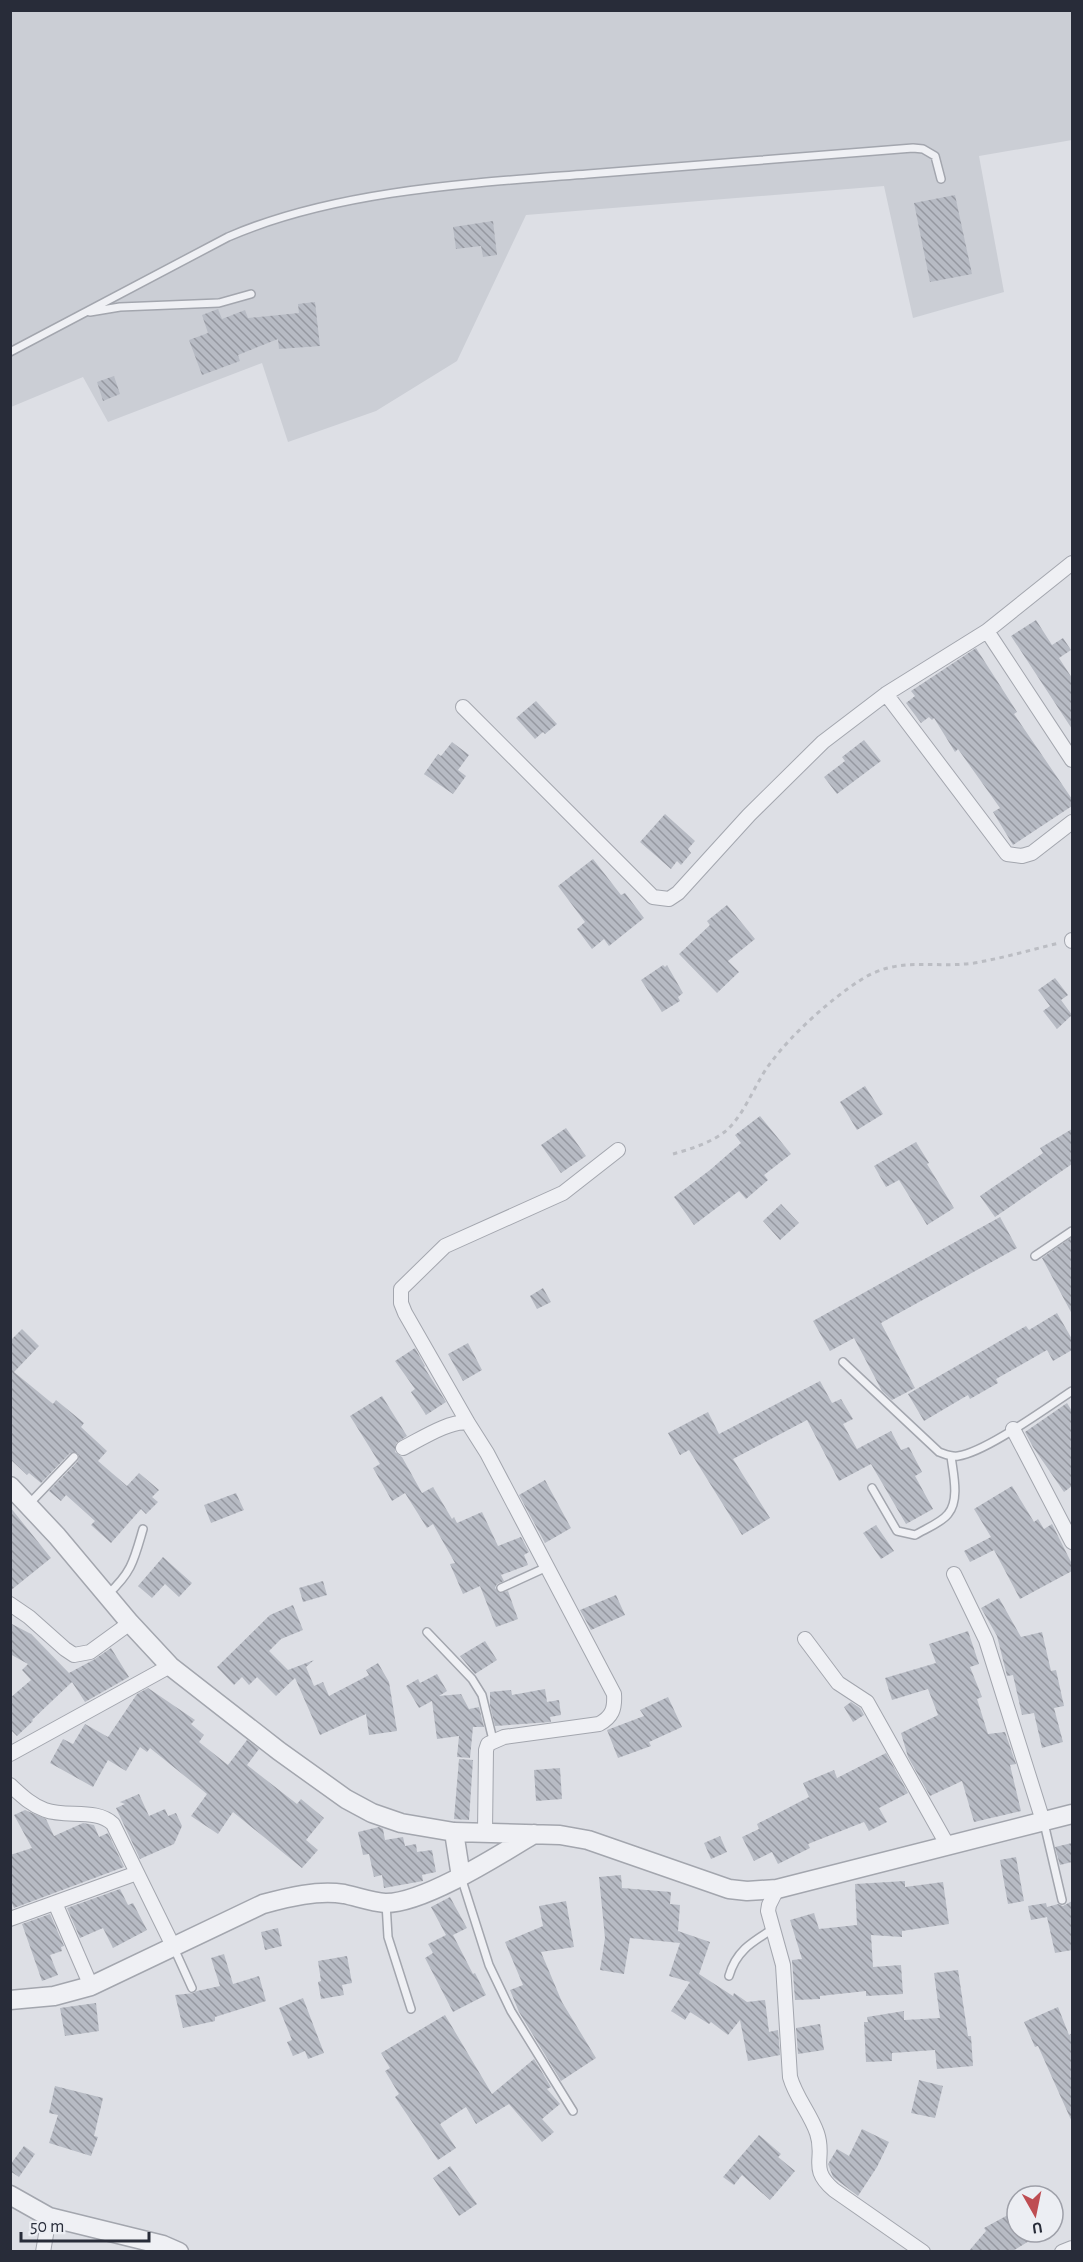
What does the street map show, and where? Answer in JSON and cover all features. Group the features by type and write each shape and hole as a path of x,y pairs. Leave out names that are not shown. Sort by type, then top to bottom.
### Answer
{"street":[{"path":"463,707 653,897 669,899 678,893 749,815 824,742 886,694 987,631 1072,563"},
{"path":"987,631 1072,760"},
{"path":"886,694 1007,854 1022,856 1032,853 1072,822"},
{"path":"484,1832 488,1744 494,1740 599,1725 607,1720 615,1706 614,1694 487,1453 405,1313 401,1303 401,1289 445,1246 563,1193 618,1150"},
{"path":"403,1448 453,1424 462,1421 468,1423"},
{"path":"1013,1429 1072,1542"},
{"path":"10,1485 30,1504 130,1623 170,1666 279,1751 346,1799 372,1814 401,1823 454,1832 534,1834 588,1840 729,1889 747,1891 777,1890 1072,1814"},
{"path":"954,1574 986,1640 1043,1821"},
{"path":"10,1604 30,1617 74,1655 90,1652 130,1623"},
{"path":"805,1639 838,1683 867,1702 948,1846"},
{"path":"10,1754 170,1666"},
{"path":"10,1785 29,1802 45,1810 107,1818 113,1824 173,1946"},
{"path":"454,1832 461,1876"},
{"path":"10,2000 54,1996 91,1986 262,1904 287,1897 318,1893 343,1894 386,1903 413,1898 461,1876 534,1834"},
{"path":"10,1919 136,1873"},
{"path":"777,1890 769,1905 783,1965 790,2077 795,2092 817,2133 819,2172 824,2181 834,2190 923,2252"},
{"path":"55,1903 91,1986"},
{"path":"10,2195 49,2217 164,2245 179,2252"},
{"path":"43,2252 49,2217"},
{"path":"1062,2252 1072,2248"}],"lane":[{"path":"10,352 228,237 258,224 333,205 477,182 913,148 923,149 935,156 941,179"},
{"path":"84,313 120,307 219,303 251,294"},
{"path":"1035,1256 1072,1232"},
{"path":"843,1362 939,1452 951,1456 959,1456 978,1449 1072,1390"},
{"path":"872,1488 897,1531 915,1535 948,1515 953,1505 955,1496 951,1456"},
{"path":"30,1504 74,1457"},
{"path":"107,1595 123,1581 132,1567 143,1529"},
{"path":"501,1588 547,1567"},
{"path":"427,1632 472,1679 482,1695 494,1740"},
{"path":"1043,1821 1062,1900"},
{"path":"461,1876 489,1965 511,2011 573,2111"},
{"path":"386,1903 388,1937 411,2008"},
{"path":"729,1976 733,1962 739,1954 753,1941 773,1929"},
{"path":"173,1946 192,1988"}],"path":[{"path":"673,1154 696,1147 726,1131 737,1118 771,1062 797,1030 866,977 881,969 898,965 974,963 1072,941"}],"shaded area":[{"path":"11,11 1072,11 1072,140 979,156 1004,292 913,318 884,186 526,215 457,361 376,411 288,442 262,363 108,422 83,377 11,407"}],"building":[{"path":"955,195 972,274 930,282 914,203"},
{"path":"493,221 497,255 483,257 481,246 456,249 453,227"},
{"path":"315,302 320,346 279,349 278,339 238,355 240,361 202,375 189,340 208,333 202,315 218,309 222,319 245,310 248,318 299,313 298,304"},
{"path":"114,376 120,394 103,401 97,382"},
{"path":"1036,620 1052,645 1063,638 1071,650 1059,658 1072,678 1072,729 1011,636"},
{"path":"976,648 1017,712 1014,714 1072,799 1072,806 1013,845 993,812 1000,808 958,749 955,752 934,718 932,720 929,717 921,723 906,703 915,696 911,691"},
{"path":"536,701 557,724 535,739 516,718"},
{"path":"864,740 881,761 837,794 824,777 845,761 842,757"},
{"path":"452,742 469,755 458,770 466,776 453,794 424,774 438,754 441,756"},
{"path":"665,814 695,841 688,849 691,853 681,865 677,861 671,869 640,842"},
{"path":"593,859 621,895 625,893 644,918 609,946 604,939 592,949 577,929 585,922 558,886"},
{"path":"727,905 755,939 728,961 739,972 717,993 679,954 710,925 707,921"},
{"path":"663,965 665,967 667,965 683,993 678,997 680,1001 662,1012 641,980"},
{"path":"1055,978 1068,995 1061,1000 1072,1015 1057,1029 1043,1011 1050,1006 1038,990"},
{"path":"865,1086 883,1114 857,1130 840,1102"},
{"path":"760,1116 791,1154 764,1175 768,1180 746,1199 739,1191 694,1225 674,1197 741,1143 735,1135"},
{"path":"566,1128 586,1156 561,1173 541,1145"},
{"path":"1072,1129 1072,1164 995,1217 980,1196 1043,1153 1040,1148"},
{"path":"916,1142 954,1208 927,1225 899,1180 886,1187 874,1166"},
{"path":"781,1204 799,1223 780,1240 763,1221"},
{"path":"1000,1217 1017,1248 881,1323 915,1388 892,1400 882,1391 854,1338 830,1351 813,1321"},
{"path":"1072,1237 1072,1314 1042,1258"},
{"path":"543,1288 551,1302 537,1309 530,1296"},
{"path":"1057,1313 1072,1339 1072,1350 1053,1361 1047,1350 996,1379 998,1383 970,1399 968,1395 924,1421 908,1394 1026,1326 1029,1330"},
{"path":"22,1329 39,1346 14,1372 53,1404 56,1400 84,1423 81,1427 107,1451 98,1461 127,1486 139,1473 159,1490 152,1497 158,1502 146,1514 141,1509 111,1543 91,1525 95,1521 66,1495 61,1501 49,1491 78,1461 77,1453 70,1453 41,1483 29,1473 27,1475 10,1459 10,1341"},
{"path":"468,1343 482,1370 463,1381 448,1354"},
{"path":"415,1348 446,1402 426,1415 411,1392 415,1389 395,1361"},
{"path":"820,1381 832,1403 841,1399 853,1419 843,1424 857,1449 891,1431 901,1450 909,1447 922,1472 915,1476 933,1509 906,1524 871,1464 839,1481 807,1420 733,1459 770,1518 742,1535 689,1450 680,1455 668,1433 708,1412 719,1434"},
{"path":"382,1396 407,1436 396,1443 395,1452 402,1457 422,1493 433,1487 452,1519 454,1517 457,1523 482,1512 498,1546 521,1537 529,1552 524,1555 528,1565 501,1575 504,1581 497,1584 495,1588 500,1593 508,1591 518,1619 496,1627 480,1586 463,1594 450,1564 455,1563 433,1524 427,1528 405,1493 392,1501 373,1468 380,1464 350,1416"},
{"path":"1067,1403 1072,1411 1072,1486 1064,1492 1025,1432"},
{"path":"545,1480 571,1528 545,1543 519,1495"},
{"path":"1012,1486 1034,1522 1038,1519 1044,1529 1052,1524 1072,1564 1072,1571 1020,1599 994,1550 970,1562 964,1551 991,1537 974,1509"},
{"path":"236,1493 244,1510 211,1523 204,1505"},
{"path":"10,1507 51,1558 10,1591"},
{"path":"876,1525 894,1551 881,1559 863,1533"},
{"path":"163,1557 192,1583 179,1597 165,1584 152,1598 138,1586"},
{"path":"323,1581 327,1595 303,1602 299,1588"},
{"path":"616,1595 625,1615 591,1630 580,1610"},
{"path":"999,1598 1021,1637 1042,1632 1051,1671 1056,1670 1064,1706 1054,1708 1063,1742 1042,1748 1034,1713 1022,1715 1013,1675 1007,1676 997,1636 981,1608"},
{"path":"293,1605 303,1630 281,1639 269,1651 288,1670 314,1660 306,1667 314,1686 323,1682 329,1696 369,1675 366,1670 378,1663 389,1682 397,1731 369,1735 366,1714 320,1735 295,1678 276,1696 257,1677 249,1685 242,1677 234,1685 217,1667 270,1615"},
{"path":"10,1623 31,1634 69,1673 111,1648 129,1677 85,1702 72,1682 17,1736 10,1729 10,1698 31,1680 22,1670 28,1664 10,1654"},
{"path":"968,1631 979,1664 970,1667 982,1697 977,1699 988,1734 1005,1732 1016,1764 1010,1765 1021,1811 974,1822 962,1781 930,1796 908,1757 901,1733 938,1715 928,1689 892,1700 885,1678 936,1663 929,1644"},
{"path":"485,1641 497,1660 475,1674 460,1656"},
{"path":"437,1674 447,1691 439,1696 461,1694 469,1709 479,1707 484,1727 473,1727 470,1758 457,1757 459,1736 437,1739 432,1701 419,1708 406,1686 418,1679 420,1683"},
{"path":"148,1688 195,1720 191,1724 204,1735 199,1742 228,1765 247,1740 259,1749 247,1765 297,1804 301,1799 324,1818 306,1840 318,1850 302,1868 233,1812 218,1834 191,1816 207,1794 150,1748 147,1752 140,1747 126,1771 108,1760 93,1787 50,1763 63,1739 73,1744 85,1724 108,1737 137,1694"},
{"path":"545,1689 547,1702 559,1700 561,1715 550,1717 551,1722 495,1726 490,1705 490,1692 511,1690 512,1695"},
{"path":"668,1697 682,1727 649,1742 651,1746 618,1758 607,1730 644,1716 640,1710"},
{"path":"851,1702 860,1708 864,1715 853,1722 844,1707"},
{"path":"886,1753 908,1793 879,1808 887,1822 869,1831 864,1822 808,1844 810,1848 778,1864 772,1852 754,1861 742,1837 759,1829 757,1824 809,1797 803,1783 834,1770 837,1778"},
{"path":"459,1759 473,1760 469,1820 454,1819"},
{"path":"560,1768 562,1799 536,1801 534,1770"},
{"path":"139,1794 149,1816 165,1809 168,1816 176,1813 182,1826 174,1844 140,1859 116,1808 125,1804 120,1802"},
{"path":"25,1810 46,1819 54,1836 83,1823 94,1825 99,1837 108,1833 124,1867 14,1908 10,1899 10,1855 32,1848 14,1815"},
{"path":"379,1827 383,1829 385,1840 403,1837 405,1846 416,1844 417,1852 432,1850 436,1872 422,1875 423,1881 384,1888 382,1875 374,1877 369,1854 363,1855 358,1832"},
{"path":"720,1836 727,1852 711,1859 704,1843"},
{"path":"1072,1843 1072,1862 1060,1865 1055,1847"},
{"path":"1016,1857 1024,1901 1008,1904 1000,1860"},
{"path":"621,1875 622,1888 671,1892 670,1904 680,1905 678,1931 710,1942 699,1974 733,1996 734,1993 747,2002 765,2000 769,2032 778,2030 780,2055 748,2061 740,2020 728,2035 711,2022 709,2024 690,2012 685,2020 671,2011 690,1982 669,1976 680,1943 630,1938 624,1974 600,1970 605,1938 599,1877"},
{"path":"905,1881 905,1887 943,1882 949,1924 902,1931 902,1937 871,1935 873,1967 901,1965 903,1994 866,1996 866,1991 820,1996 820,1999 795,2000 792,1960 802,1959 790,1920 814,1913 819,1929 857,1925 855,1884"},
{"path":"120,1889 128,1905 133,1903 147,1930 113,1948 103,1928 80,1938 67,1908"},
{"path":"450,1897 467,1928 453,1935 486,1995 453,2012 425,1958 433,1953 428,1944 446,1935 431,1907"},
{"path":"566,1901 574,1947 541,1952 562,2002 596,2058 561,2081 519,2012 510,1990 523,1985 505,1942 543,1926 539,1906"},
{"path":"1072,1901 1072,1950 1055,1953 1047,1917 1031,1920 1028,1906 1046,1903 1047,1907 1058,1904 1063,1906"},
{"path":"50,1914 64,1946 61,1947 62,1951 50,1955 58,1975 42,1981 22,1924"},
{"path":"278,1928 282,1946 265,1950 261,1932"},
{"path":"224,1954 233,1984 259,1976 266,2001 215,2017 215,2021 183,2028 175,1995 220,1986 211,1958"},
{"path":"347,1956 352,1983 342,1985 344,1995 321,1999 318,1961"},
{"path":"958,1970 968,2036 971,2036 973,2066 937,2069 935,2050 892,2053 892,2061 866,2062 864,2022 868,2022 867,2017 904,2011 904,2020 940,2018 934,1973"},
{"path":"303,1998 324,2053 308,2059 305,2051 293,2056 287,2042 292,2040 279,2008"},
{"path":"96,2003 99,2031 65,2036 60,2008"},
{"path":"1058,2007 1069,2035 1072,2033 1072,2122 1038,2046 1035,2047 1024,2022"},
{"path":"445,2015 492,2094 534,2059 551,2087 547,2089 560,2104 542,2119 554,2132 542,2142 509,2104 476,2124 466,2107 440,2124 456,2148 438,2160 395,2097 399,2094 385,2071 390,2068 381,2053"},
{"path":"820,2024 824,2050 798,2054 796,2028"},
{"path":"919,2080 943,2086 935,2118 911,2113"},
{"path":"55,2086 103,2098 94,2136 98,2137 91,2156 49,2143 58,2115 49,2113"},
{"path":"862,2129 889,2142 877,2167 858,2196 833,2177 828,2164 837,2149 849,2156"},
{"path":"759,2135 781,2154 778,2157 795,2171 770,2200 742,2175 734,2185 723,2177"},
{"path":"24,2146 35,2154 19,2177 10,2171 10,2165"},
{"path":"450,2166 477,2204 459,2216 433,2178"},
{"path":"1005,2217 1005,2244 1024,2244 1011,2252 968,2252 986,2231 984,2228"}]}
